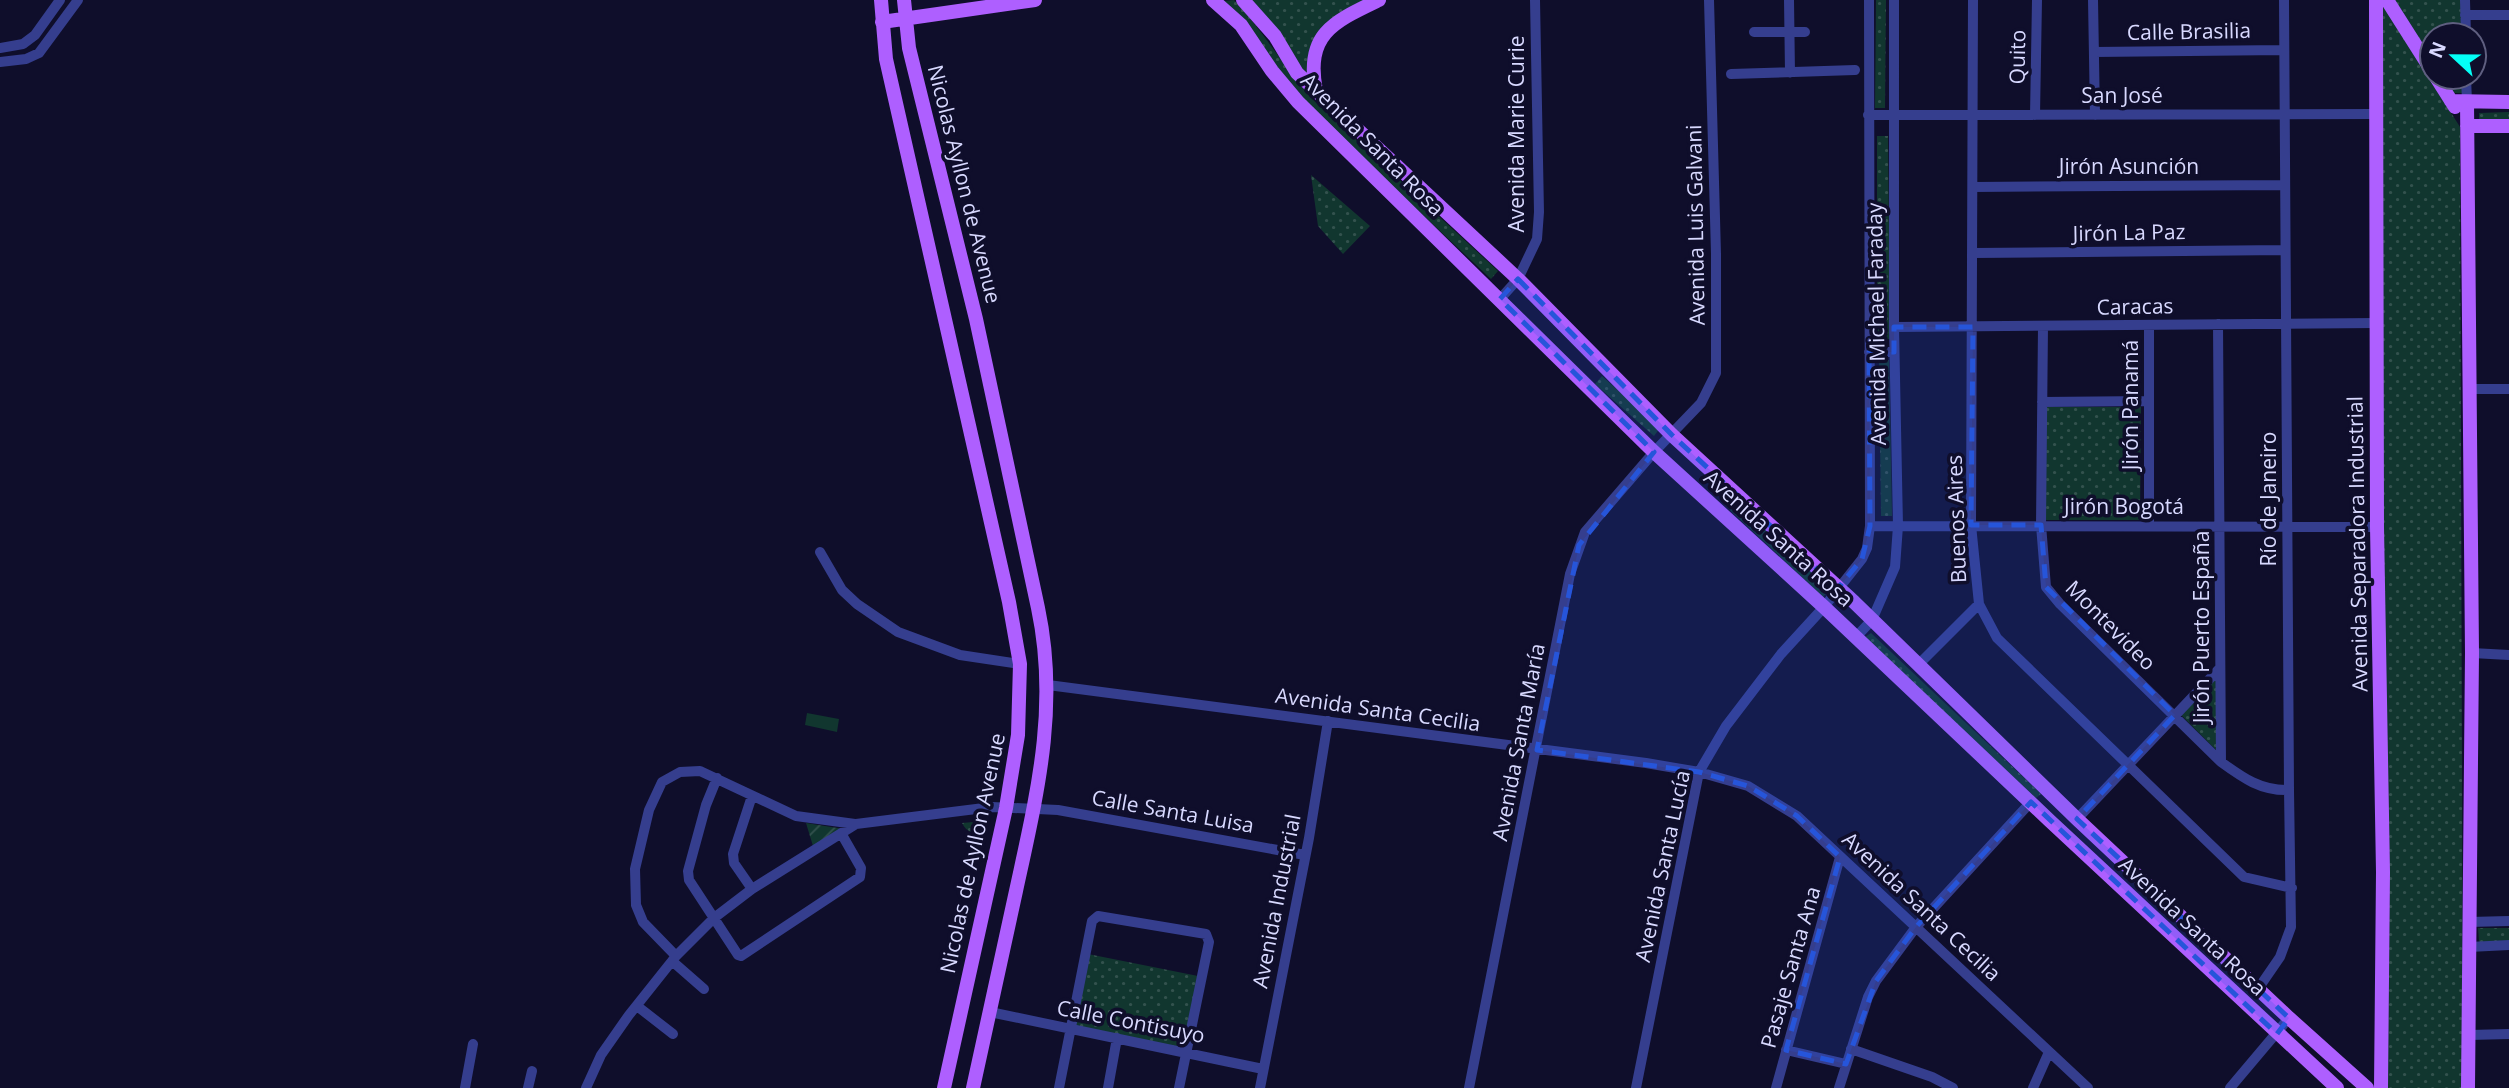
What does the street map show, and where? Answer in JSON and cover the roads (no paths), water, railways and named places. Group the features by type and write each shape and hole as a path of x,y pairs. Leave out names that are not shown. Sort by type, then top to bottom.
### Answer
{"main road":[{"path":"881,0 887,60 915,194 997,549 1020,664"},
{"name":"Nicolas Ayllon de Avenue","path":"904,0 909,48 979,331 1045,638 1048,685"},
{"path":"882,22 1035,0"},
{"name":"Avenida Santa Rosa","path":"1213,0 1241,26 1272,71 1298,102 1654,452 1824,607 2337,1088"},
{"name":"Avenida Santa Rosa","path":"1243,0 1275,36 1297,73 1518,279 1672,435 1839,588 2077,819 2367,1088"},
{"path":"1316,91 1312,71 1316,47 1326,30 1379,0"},
{"name":"Avenida Separadora Industrial","path":"2376,0 2377,527 2383,872 2381,1088"},
{"path":"2387,0 2418,49"},
{"path":"2445,91 2467,126"},
{"path":"2451,101 2509,103"},
{"path":"2467,102 2472,653 2468,1088"},
{"path":"2467,126 2509,126"},
{"name":"Nicolas de Ayllon Avenue","path":"944,1088 1006,807 1018,734 1020,664"},
{"path":"973,1088 1034,809 1048,685"}],"street":[{"path":"0,48 23,44 35,35 60,0"},
{"path":"0,62 26,59 39,53 78,0"},
{"name":"Avenida Marie Curie","path":"1500,299 1518,279 1537,239 1535,0"},
{"name":"Avenida Luis Galvani","path":"1672,435 1701,403 1716,373 1716,254 1709,0"},
{"path":"1789,0 1790,72"},
{"name":"Avenida Michael Faraday","path":"1824,607 1862,559 1871,526 1869,0"},
{"name":"Avenida Michael Faraday","path":"1856,637 1872,620 1895,567 1898,526 1894,352 1894,0"},
{"name":"Buenos Aires","path":"1973,0 1971,525 1979,604 1997,638 2244,877 2292,888"},
{"name":"Quito","path":"2035,115 2037,0"},
{"path":"2093,0 2095,115"},
{"name":"Río de Janeiro","path":"2258,989 2280,957 2291,927 2284,0"},
{"path":"2465,0 2465,21"},
{"path":"2465,16 2509,15"},
{"path":"1754,32 1805,32"},
{"name":"Calle Brasilia","path":"2094,52 2284,50"},
{"path":"1731,74 1855,70"},
{"path":"2467,91 2467,102"},
{"name":"San José","path":"1868,115 2376,114"},
{"name":"Jirón Asunción","path":"1973,187 2285,186"},
{"name":"Jirón La Paz","path":"1973,253 2285,250"},
{"name":"Caracas","path":"1894,327 2376,323"},
{"name":"Jirón Puerto España","path":"2218,324 2221,762"},
{"name":"Jirón Panamá","path":"2149,325 2149,526"},
{"name":"Montevideo","path":"2043,326 2041,525 2046,587 2060,604 2221,762 2248,782 2273,791 2289,790"},
{"path":"1869,352 1894,352"},
{"path":"2471,389 2509,389"},
{"path":"2042,402 2149,401"},
{"name":"Avenida Santa María","path":"1469,1088 1570,574 1585,532 1672,435"},
{"name":"Jirón Bogotá","path":"1871,526 2377,527"},
{"path":"820,552 842,590 857,604 898,632 960,655 1020,664"},
{"path":"1918,665 1979,604"},
{"name":"Avenida Santa Lucía","path":"1636,1088 1699,772 1726,726 1781,654 1824,607"},
{"path":"2472,653 2509,655"},
{"path":"2077,819 2220,668"},
{"name":"Avenida Santa Cecilia","path":"1048,685 1699,772 1748,786 1797,816 2088,1088"},
{"name":"Avenida Industrial","path":"1260,1088 1328,722"},
{"path":"704,989 643,922 636,905 635,869 649,810 662,782 680,772 700,771 796,816 856,824"},
{"path":"716,778 688,870 689,880 735,952 741,956 860,877 861,868 841,833"},
{"path":"752,796 733,854 734,863 752,889"},
{"path":"1839,1088 1871,988 1916,927 2031,802"},
{"name":"Calle Santa Luisa","path":"856,824 1006,807 1058,810 1305,855"},
{"path":"586,1088 600,1055 674,958 714,918 752,889 856,824"},
{"name":"Pasaje Santa Ana","path":"1776,1088 1840,857"},
{"path":"1059,1088 1092,920 1098,916 1206,934 1209,942 1179,1088"},
{"path":"2469,922 2509,921"},
{"path":"2469,947 2509,945"},
{"path":"637,1006 673,1034"},
{"name":"Calle Contisuyo","path":"990,1012 1263,1069"},
{"path":"2230,1088 2289,1018"},
{"path":"2469,1035 2509,1034"},
{"path":"1108,1088 1117,1038"},
{"path":"465,1088 473,1044"},
{"path":"1851,1049 1932,1077 1952,1088"},
{"path":"1786,1050 1846,1065"},
{"path":"2033,1088 2049,1052"},
{"path":"528,1088 532,1071"}]}
